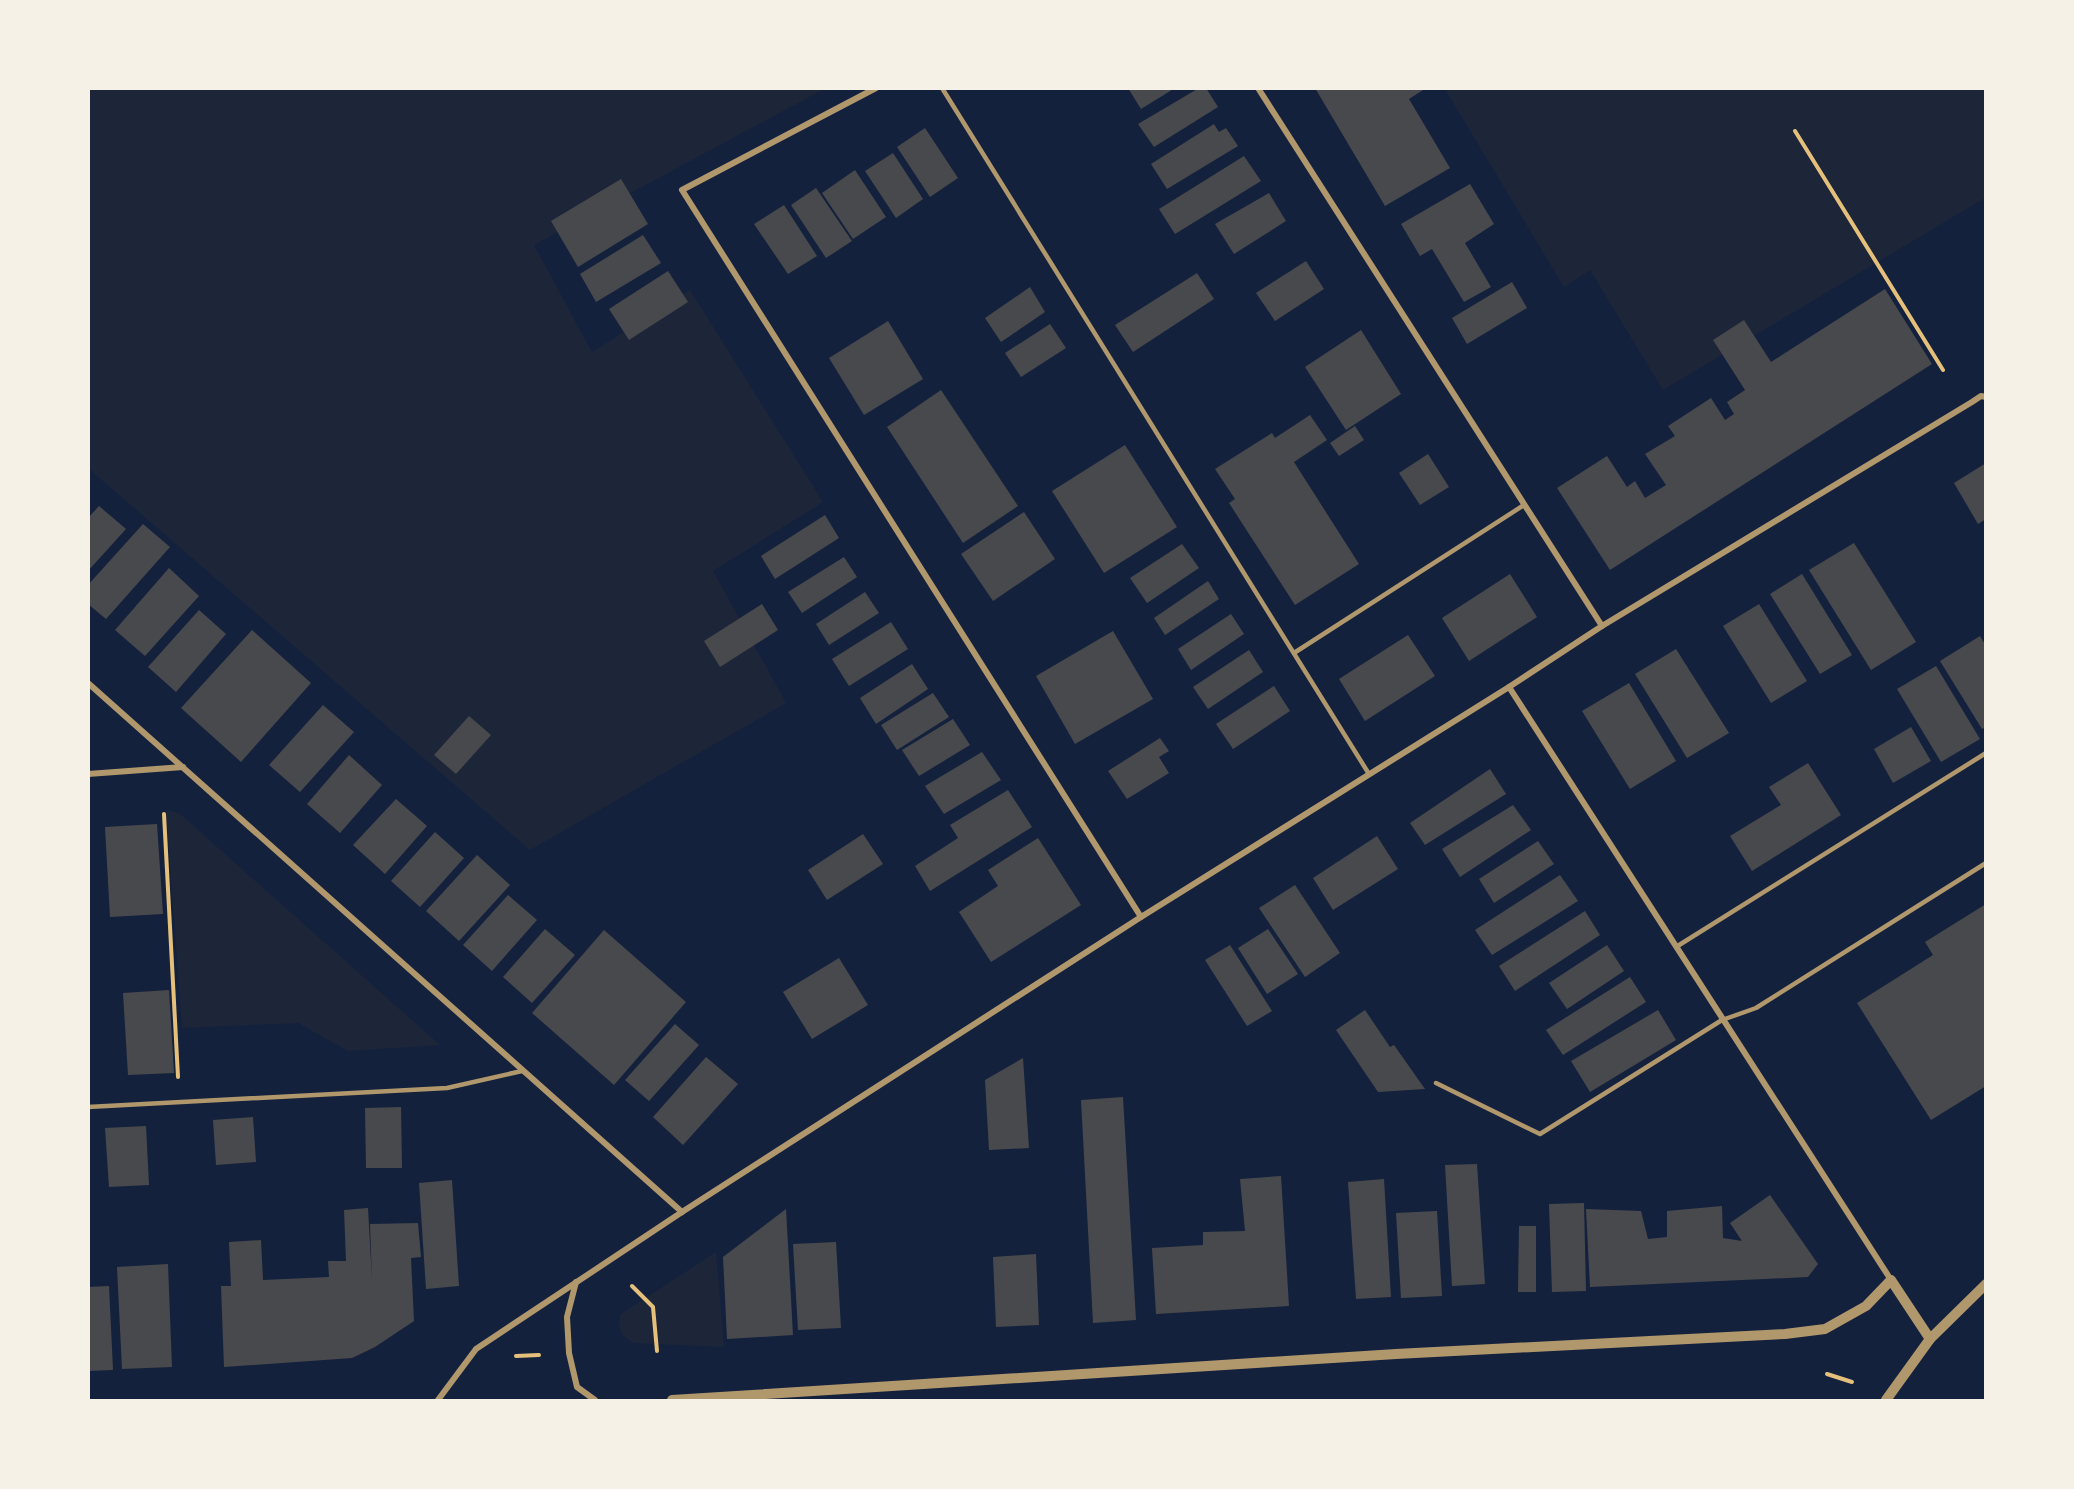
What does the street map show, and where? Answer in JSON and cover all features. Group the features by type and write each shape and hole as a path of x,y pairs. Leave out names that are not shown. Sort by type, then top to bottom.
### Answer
{"street":[{"path":"876,88 682,190 1141,917"},
{"path":"1258,88 1602,626"},
{"path":"438,1401 476,1349 682,1212 1141,917 1509,687 1602,626 1981,396 1986,397"},
{"path":"88,683 682,1212"},
{"path":"1509,687 1930,1339"},
{"path":"88,774 183,768"},
{"path":"672,1401 1420,1353 1785,1334 1825,1329 1866,1306 1891,1280"},
{"path":"576,1282 567,1317 569,1353 577,1387 595,1401"},
{"path":"1886,1401 1930,1339 1986,1284"}],"lane":[{"path":"942,88 1369,774"},
{"path":"1294,653 1524,506"},
{"path":"1676,947 1986,753"},
{"path":"1436,1083 1540,1134 1722,1020 1756,1008 1986,862"},
{"path":"88,1107 447,1088 522,1071"}],"path":[{"path":"1794,130 1943,370"},
{"path":"164,814 178,1077"},
{"path":"632,1286 652,1308 657,1351"},
{"path":"516,1356 538,1355"},
{"path":"1827,1374 1852,1382"}],"shaded area":[{"path":"89,89 824,89 534,245 592,352 690,290 823,502 713,571 786,703 530,850 89,469"},
{"path":"1445,89 1985,89 1985,198 1663,390 1590,270 1564,287"},
{"path":"166,809 180,814 440,1045 348,1051 298,1023 182,1028"},
{"path":"716,1252 724,1347 634,1343 623,1334 619,1323 621,1314"}],"building":[{"path":"1128,88 1175,88 1141,109"},
{"path":"1199,88 1206,88 1218,107 1154,147 1138,124"},
{"path":"1315,88 1426,88 1409,99 1450,168 1385,206"},
{"path":"1214,124 1219,132 1226,128 1238,146 1167,189 1151,164"},
{"path":"925,128 958,178 930,197 897,147"},
{"path":"893,153 923,199 896,218 865,171"},
{"path":"1244,156 1261,181 1175,234 1159,209"},
{"path":"855,170 886,217 853,239 822,193"},
{"path":"621,179 648,224 578,267 551,221"},
{"path":"1470,184 1494,224 1465,243 1491,287 1464,302 1432,249 1420,256 1401,224"},
{"path":"816,188 852,241 826,258 791,205"},
{"path":"1269,193 1286,221 1234,254 1215,224"},
{"path":"784,205 817,256 788,274 754,224"},
{"path":"643,235 661,263 596,302 580,274"},
{"path":"1306,261 1324,289 1275,321 1256,293"},
{"path":"668,271 688,302 629,340 609,309"},
{"path":"1197,273 1214,299 1133,352 1115,325"},
{"path":"1512,282 1527,308 1467,344 1452,318"},
{"path":"1030,287 1045,312 1001,342 985,318"},
{"path":"1885,289 1932,364 1610,570 1557,488 1607,456 1627,487 1635,481 1645,498 1666,485 1645,454 1675,436 1668,426 1711,398 1725,420 1734,414 1727,402 1745,390 1713,340 1744,320 1771,362"},
{"path":"888,321 923,379 864,415 829,358"},
{"path":"1050,324 1066,348 1021,377 1005,353"},
{"path":"1361,330 1401,394 1346,430 1305,367"},
{"path":"941,390 1018,506 963,543 887,427"},
{"path":"1310,415 1327,440 1294,462 1359,564 1295,605 1229,503 1235,499 1215,469 1272,433 1275,438"},
{"path":"1355,426 1364,440 1339,456 1330,443"},
{"path":"1125,445 1177,527 1104,573 1052,491"},
{"path":"1428,454 1449,487 1420,505 1399,473"},
{"path":"1986,463 1986,519 1978,524 1954,483"},
{"path":"99,506 126,529 88,571 88,518"},
{"path":"1024,512 1055,559 993,601 961,554"},
{"path":"825,515 839,538 775,579 761,556"},
{"path":"143,524 170,547 106,619 88,604 88,585"},
{"path":"1854,543 1916,642 1871,670 1809,570"},
{"path":"1182,544 1199,568 1147,603 1130,578"},
{"path":"844,557 857,577 802,613 788,592"},
{"path":"169,568 199,596 145,656 115,630"},
{"path":"1510,574 1537,617 1469,661 1442,618"},
{"path":"1802,574 1852,655 1820,674 1770,594"},
{"path":"1208,581 1219,599 1165,635 1154,618"},
{"path":"865,592 879,613 829,645 816,624"},
{"path":"762,604 778,630 720,667 704,641"},
{"path":"1759,604 1807,681 1771,703 1723,626"},
{"path":"199,610 226,634 176,692 148,667"},
{"path":"1231,614 1244,634 1191,670 1178,649"},
{"path":"891,622 908,649 849,686 832,659"},
{"path":"252,630 311,683 241,762 181,708"},
{"path":"1113,631 1153,699 1075,744 1036,676"},
{"path":"1408,635 1435,676 1365,721 1339,679"},
{"path":"1980,636 1986,646 1986,727 1982,729 1940,661"},
{"path":"1676,649 1729,733 1687,758 1635,674"},
{"path":"1249,650 1263,672 1208,709 1193,687"},
{"path":"912,664 928,689 876,724 860,698"},
{"path":"1936,666 1980,739 1941,762 1897,689"},
{"path":"1629,683 1676,761 1630,789 1582,711"},
{"path":"1274,686 1290,711 1233,749 1216,724"},
{"path":"933,693 949,717 897,750 881,725"},
{"path":"323,705 354,732 300,792 269,765"},
{"path":"469,716 491,735 456,774 434,755"},
{"path":"953,719 970,745 919,776 902,750"},
{"path":"1911,727 1931,761 1893,783 1874,749"},
{"path":"1160,738 1169,751 1159,757 1169,773 1127,799 1108,771"},
{"path":"982,752 1001,780 944,814 925,786"},
{"path":"349,755 382,785 340,833 307,804"},
{"path":"1808,763 1841,815 1752,871 1730,836 1781,805 1769,787"},
{"path":"1490,769 1506,794 1425,845 1410,823"},
{"path":"1008,790 1032,827 930,891 915,866 958,838 950,825"},
{"path":"396,799 427,826 385,874 353,845"},
{"path":"1513,805 1531,830 1460,877 1442,849"},
{"path":"157,824 163,914 110,917 105,827"},
{"path":"435,832 464,858 420,907 391,881"},
{"path":"863,834 883,864 827,900 808,870"},
{"path":"1377,836 1398,869 1333,910 1313,878"},
{"path":"1038,838 1081,905 991,962 959,912 998,886 988,870"},
{"path":"1538,841 1554,864 1494,903 1479,879"},
{"path":"477,855 510,885 459,941 426,911"},
{"path":"1560,875 1578,901 1492,955 1475,930"},
{"path":"1295,885 1340,953 1305,977 1259,908"},
{"path":"508,895 537,920 492,971 463,945"},
{"path":"1986,904 1986,1086 1931,1120 1857,1003 1933,955 1925,942"},
{"path":"1585,911 1600,935 1515,991 1499,966"},
{"path":"545,929 575,955 532,1003 503,977"},
{"path":"1268,929 1298,974 1267,994 1238,948"},
{"path":"604,930 686,1002 614,1085 532,1013"},
{"path":"1230,945 1272,1011 1247,1026 1205,960"},
{"path":"1607,945 1624,971 1567,1009 1549,983"},
{"path":"839,958 868,1005 812,1039 783,992"},
{"path":"1630,977 1646,1002 1563,1055 1546,1030"},
{"path":"169,990 174,1073 128,1075 123,993"},
{"path":"1365,1010 1390,1047 1394,1045 1425,1089 1378,1092 1336,1030"},
{"path":"1658,1010 1676,1040 1590,1092 1571,1061"},
{"path":"675,1024 699,1045 649,1101 625,1080"},
{"path":"706,1057 738,1084 683,1145 653,1117"},
{"path":"1023,1058 1029,1148 989,1150 985,1080"},
{"path":"1123,1097 1136,1320 1093,1323 1081,1100"},
{"path":"401,1107 402,1168 366,1168 365,1108"},
{"path":"253,1117 256,1162 216,1165 213,1120"},
{"path":"146,1126 149,1185 109,1187 105,1128"},
{"path":"1477,1164 1485,1284 1452,1286 1445,1165"},
{"path":"1281,1176 1289,1306 1156,1314 1152,1248 1203,1245 1203,1232 1245,1231 1240,1179"},
{"path":"1384,1179 1391,1297 1356,1299 1348,1182"},
{"path":"452,1180 459,1286 426,1289 419,1183"},
{"path":"1770,1195 1818,1264 1808,1277 1590,1287 1586,1209 1641,1211 1648,1239 1667,1237 1667,1211 1722,1206 1723,1238 1742,1241 1730,1223"},
{"path":"1584,1203 1586,1291 1552,1292 1549,1204"},
{"path":"368,1208 372,1280 370,1224 418,1223 421,1257 411,1258 414,1321 375,1347 352,1358 224,1367 221,1286 231,1286 229,1242 261,1240 263,1280 329,1277 328,1261 346,1261 344,1210"},
{"path":"786,1209 793,1335 727,1339 723,1257"},
{"path":"1437,1211 1442,1296 1401,1298 1396,1213"},
{"path":"1519,1226 1536,1226 1536,1292 1518,1292"},
{"path":"836,1242 841,1328 798,1330 793,1244"},
{"path":"1036,1254 1039,1325 996,1327 993,1257"},
{"path":"168,1264 172,1367 122,1369 117,1267"},
{"path":"109,1286 113,1370 88,1371 88,1287"}]}
